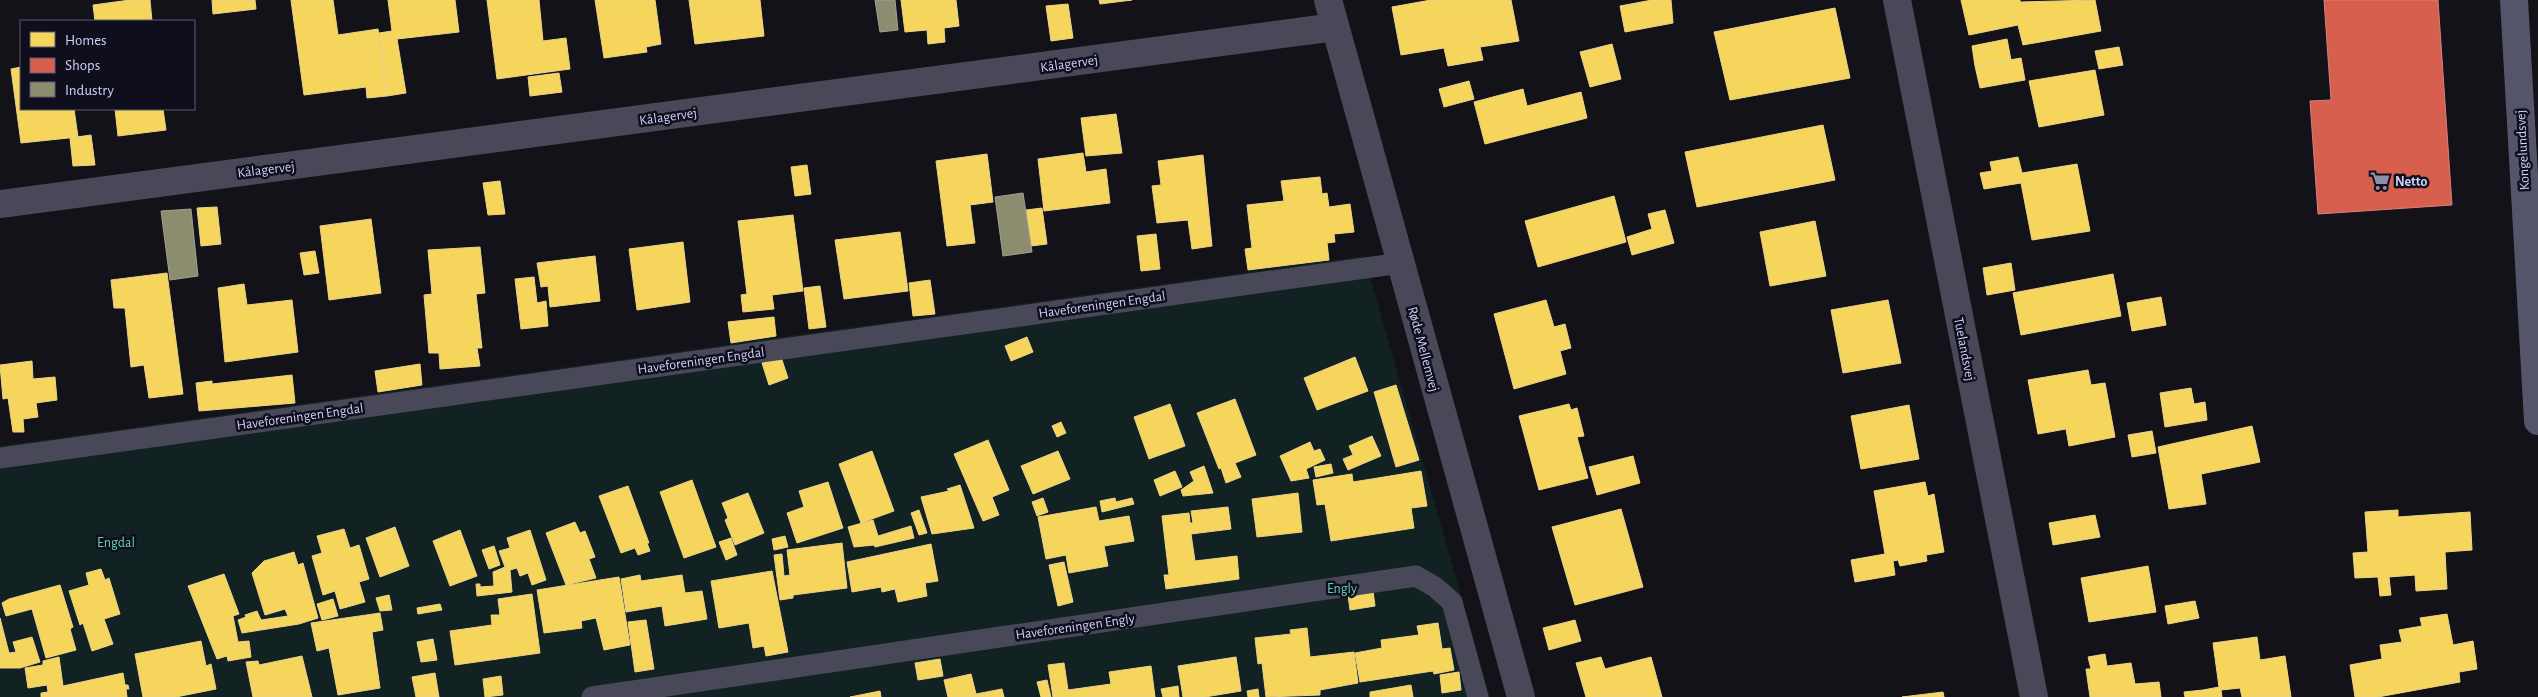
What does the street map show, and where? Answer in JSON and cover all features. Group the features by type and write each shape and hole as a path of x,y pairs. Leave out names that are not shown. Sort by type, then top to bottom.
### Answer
{"street":[{"name":"Røde Mellemvej","path":"1328,0 1522,697"},
{"name":"Tuelandsvej","path":"1897,0 2034,697"},
{"name":"Kongelundsvej","path":"2514,0 2538,420"},
{"name":"Kålagervej","path":"0,204 1335,27"}],"lane":[{"name":"Haveforeningen Engdal","path":"0,458 1401,263"},
{"name":"Haveforeningen Engly","path":"592,697 1416,576 1435,587 1452,602 1478,697"}],"green space":[{"name":"Engdal","path":"1364,256 1490,697 0,697 0,446"}],"building: Homes":[{"path":"130,0 150,0 152,20 95,20 93,5"},
{"path":"212,0 255,0 256,9 213,14"},
{"path":"291,0 333,0 338,35 378,29 387,96 367,98 366,87 304,95"},
{"path":"388,0 455,0 459,32 397,39 406,93 387,96 379,33 392,31"},
{"path":"487,0 539,0 543,41 566,38 570,69 497,79"},
{"path":"595,0 655,0 661,44 646,47 647,52 604,58"},
{"path":"689,0 760,0 764,36 695,44"},
{"path":"901,0 956,0 959,26 944,28 945,42 928,44 927,30 905,32"},
{"path":"1099,0 1132,0 1100,4"},
{"path":"1431,0 1511,0 1519,41 1480,47 1483,60 1448,66 1444,48 1401,55 1392,7"},
{"path":"1652,0 1671,0 1673,23 1625,32 1620,6"},
{"path":"1961,0 2020,0 2020,2 2095,0 2101,31 2023,45 2018,25 1969,35"},
{"path":"1068,4 1073,38 1051,41 1046,6"},
{"path":"1835,8 1850,78 1730,100 1714,32"},
{"path":"2007,39 2011,60 1975,66 1972,46"},
{"path":"1612,44 1621,79 1590,87 1580,52"},
{"path":"2119,47 2123,65 2099,69 2095,51"},
{"path":"2021,58 2025,80 1980,88 1975,66"},
{"path":"20,67 20,110 74,110 78,137 21,143 11,69"},
{"path":"2095,70 2104,115 2039,127 2029,81"},
{"path":"559,73 562,92 530,96 528,77"},
{"path":"1469,81 1474,99 1444,107 1439,89"},
{"path":"1523,89 1527,106 1581,92 1587,118 1485,144 1474,102"},
{"path":"115,110 163,110 166,130 118,136"},
{"path":"1116,114 1122,153 1086,156 1081,118"},
{"path":"1823,125 1835,180 1697,207 1685,152"},
{"path":"91,135 95,165 73,166 70,138"},
{"path":"1083,153 1086,172 1106,169 1110,203 1044,211 1038,159"},
{"path":"987,154 993,202 970,205 975,243 947,246 936,161"},
{"path":"1203,155 1212,246 1192,249 1188,220 1157,223 1152,186 1161,185 1158,161"},
{"path":"2018,157 2022,173 2077,164 2090,231 2032,240 2021,183 1984,189 1980,173 1992,171 1990,162"},
{"path":"807,165 811,194 795,196 791,167"},
{"path":"1320,177 1322,194 1327,193 1329,207 1350,204 1354,232 1334,234 1335,242 1327,243 1329,260 1248,270 1245,249 1252,248 1247,205 1284,201 1281,181"},
{"path":"500,181 505,214 488,215 483,183"},
{"path":"1614,196 1626,242 1538,267 1525,221"},
{"path":"217,207 221,244 201,246 197,208"},
{"path":"1042,208 1047,244 1031,246 1026,210"},
{"path":"1665,210 1674,243 1632,255 1627,237 1652,229 1648,214"},
{"path":"793,215 803,291 772,295 774,309 743,312 741,295 747,294 738,221"},
{"path":"371,219 381,293 329,300 320,226"},
{"path":"1815,221 1826,276 1770,286 1760,232"},
{"path":"900,232 908,291 844,299 835,240"},
{"path":"1156,234 1160,269 1141,271 1137,236"},
{"path":"683,242 690,302 637,310 629,249"},
{"path":"480,247 485,293 476,294 482,348 477,348 480,366 440,369 439,353 429,353 424,295 432,294 428,250"},
{"path":"315,251 319,273 304,275 300,253"},
{"path":"595,256 600,301 550,307 548,286 541,287 537,263"},
{"path":"2011,263 2015,290 1987,295 1983,268"},
{"path":"167,273 183,394 149,398 144,365 131,367 125,308 114,308 111,280"},
{"path":"2113,274 2121,316 2021,335 2013,293"},
{"path":"534,277 537,303 546,301 548,326 521,329 515,279"},
{"path":"930,280 935,314 913,316 909,283"},
{"path":"244,284 247,305 292,300 298,352 225,362 218,288"},
{"path":"820,286 826,327 809,329 804,288"},
{"path":"2161,297 2166,325 2132,331 2127,303"},
{"path":"1546,300 1554,327 1565,324 1571,348 1560,351 1566,374 1514,389 1494,314"},
{"path":"1888,300 1901,363 1843,373 1831,310"},
{"path":"774,317 776,336 731,343 728,322"},
{"path":"1027,337 1033,352 1011,361 1005,346"},
{"path":"781,357 788,378 769,385 762,363"},
{"path":"1355,357 1368,391 1317,410 1304,378"},
{"path":"32,361 33,379 55,377 57,400 36,403 38,417 23,419 24,432 13,432 8,398 3,399 0,365"},
{"path":"420,364 422,385 378,392 375,371"},
{"path":"2088,370 2091,385 2105,383 2115,437 2069,446 2066,429 2038,434 2028,380"},
{"path":"292,375 295,403 199,411 196,383 212,381 212,384"},
{"path":"1396,385 1419,460 1396,467 1374,392"},
{"path":"2191,388 2194,404 2205,402 2207,420 2165,427 2160,393"},
{"path":"1235,399 1256,455 1235,463 1241,477 1226,483 1197,413"},
{"path":"1170,404 1185,446 1149,459 1134,417"},
{"path":"1569,404 1571,410 1577,408 1584,436 1577,437 1588,478 1539,490 1519,416"},
{"path":"1909,405 1919,459 1861,469 1851,416"},
{"path":"1061,422 1066,433 1057,437 1052,426"},
{"path":"2252,426 2260,462 2201,474 2206,504 2169,509 2158,447"},
{"path":"2152,431 2156,453 2132,457 2128,435"},
{"path":"1372,436 1381,456 1348,470 1343,459 1353,455 1349,446"},
{"path":"988,440 1009,490 992,497 999,515 983,521 954,454"},
{"path":"1310,442 1314,451 1320,449 1325,460 1306,469 1309,478 1291,481 1280,456"},
{"path":"872,451 894,511 861,523 839,464"},
{"path":"1058,451 1070,479 1033,494 1021,466"},
{"path":"1633,456 1640,483 1597,495 1589,467"},
{"path":"1331,464 1333,473 1316,477 1314,467"},
{"path":"1204,466 1213,493 1183,496 1181,490 1194,481 1190,472"},
{"path":"1175,471 1182,487 1160,496 1154,480"},
{"path":"1421,471 1427,506 1411,508 1414,528 1331,541 1325,504 1317,505 1313,480 1352,474 1353,482"},
{"path":"692,480 716,547 684,558 660,492"},
{"path":"828,482 843,528 797,543 787,513 804,507 799,491"},
{"path":"1925,482 1928,496 1934,494 1944,552 1926,555 1927,561 1900,566 1898,560 1893,561 1895,575 1855,582 1851,560 1885,554 1874,491"},
{"path":"960,485 974,528 932,534 921,497 949,491 947,489"},
{"path":"628,486 649,543 647,543 650,551 638,555 635,548 621,553 599,496"},
{"path":"748,493 764,533 735,545 725,520 728,518 722,503"},
{"path":"1298,493 1302,532 1257,537 1252,499"},
{"path":"1043,498 1048,512 1037,516 1032,502"},
{"path":"1115,498 1116,502 1132,498 1134,504 1102,512 1100,501"},
{"path":"1096,507 1099,521 1129,516 1134,541 1104,546 1108,566 1069,573 1066,555 1046,559 1038,517"},
{"path":"1228,507 1231,529 1191,534 1195,561 1237,556 1239,579 1166,589 1164,575 1169,575 1162,516 1189,513 1190,523 1193,523 1191,511"},
{"path":"1621,509 1643,587 1575,605 1552,527"},
{"path":"919,510 927,533 919,535 911,513"},
{"path":"2398,510 2398,517 2470,512 2472,550 2445,552 2447,589 2416,591 2415,575 2389,577 2391,595 2380,596 2378,577 2355,578 2353,553 2368,552 2365,512"},
{"path":"2095,515 2100,537 2053,545 2049,523"},
{"path":"873,520 878,536 911,526 914,538 875,547 874,545 854,547 848,527"},
{"path":"575,522 580,533 585,531 595,557 589,559 596,578 566,585 546,533"},
{"path":"395,527 409,566 380,577 366,538"},
{"path":"344,529 350,548 359,545 369,579 359,582 365,602 340,609 335,591 323,595 312,556 322,553 317,536"},
{"path":"460,530 477,576 450,586 433,541"},
{"path":"530,530 546,580 532,585 528,573 520,576 517,568 510,570 512,592 477,596 476,584 480,584 480,587 494,586 493,572 505,567 499,551 510,548 507,538"},
{"path":"785,536 788,547 774,550 772,539"},
{"path":"731,538 737,555 726,560 719,542"},
{"path":"842,543 847,588 793,595 793,598 780,600 774,555 782,554 784,576 790,575 787,550"},
{"path":"931,544 938,581 925,583 927,596 898,602 895,589 882,592 881,587 852,592 847,562"},
{"path":"494,546 500,565 489,569 482,550"},
{"path":"294,552 298,565 303,563 318,618 299,624 242,633 238,620 246,617 245,615 257,611 261,620 288,616 285,609 265,615 252,573 264,561"},
{"path":"1064,562 1073,602 1058,606 1049,565"},
{"path":"2148,566 2156,612 2089,622 2081,578"},
{"path":"101,569 105,580 109,578 120,614 104,619 113,644 92,651 83,623 80,625 69,591 89,585 86,573"},
{"path":"772,571 788,652 766,656 764,646 753,648 749,623 719,628 711,581"},
{"path":"224,574 239,614 233,616 238,642 249,641 251,657 228,661 227,656 217,659 188,586"},
{"path":"640,575 641,581 682,575 685,593 702,591 707,619 665,626 662,606 626,612 621,579"},
{"path":"619,577 630,645 604,650 596,618 581,621 582,628 544,633 537,590"},
{"path":"60,585 73,627 70,629 76,650 46,658 32,609 6,616 2,603 9,599"},
{"path":"1373,591 1375,606 1350,610 1348,595"},
{"path":"532,594 540,653 455,665 450,631 492,625 491,615 500,615 498,599"},
{"path":"389,595 392,610 380,611 376,598"},
{"path":"333,599 338,616 322,620 317,604"},
{"path":"2195,601 2199,618 2168,624 2165,606"},
{"path":"440,604 442,610 418,614 417,608"},
{"path":"380,613 383,630 372,632 380,688 338,695 329,648 317,651 311,623"},
{"path":"2447,614 2453,645 2473,641 2477,669 2459,672 2460,682 2378,697 2355,697 2350,665 2382,659 2380,645 2402,642 2399,630 2422,626 2420,618"},
{"path":"0,618 9,653 16,652 13,642 32,637 40,662 20,668 0,668"},
{"path":"646,620 654,669 635,672 628,622"},
{"path":"1575,620 1581,641 1549,650 1543,628"},
{"path":"1438,623 1442,649 1450,648 1454,670 1434,674 1433,671 1360,682 1355,653 1382,648 1381,640 1419,635 1417,626"},
{"path":"1307,628 1310,657 1354,652 1358,683 1320,690 1320,695 1266,697 1262,663 1258,664 1255,638 1291,634 1290,630"},
{"path":"2257,637 2260,660 2285,656 2291,697 2242,697 2240,688 2221,690 2222,697 2204,697 2203,690 2219,687 2213,643"},
{"path":"433,639 437,660 421,662 417,642"},
{"path":"201,641 206,666 211,664 216,689 176,697 143,697 135,654"},
{"path":"2105,654 2107,666 2131,663 2135,684 2159,682 2161,697 2090,697 2086,669 2091,669 2088,657"},
{"path":"302,656 312,697 253,697 246,662 258,661 259,665"},
{"path":"59,657 63,686 123,673 125,685 128,685 129,689 126,689 127,697 41,697 41,693 48,692 47,685 28,688 25,668 43,665 43,661"},
{"path":"1236,657 1241,691 1205,697 1183,697 1178,666"},
{"path":"1601,657 1605,669 1651,657 1662,697 1586,697 1576,663"},
{"path":"940,659 943,676 918,680 915,663"},
{"path":"1064,663 1068,690 1111,684 1109,672 1151,666 1155,697 1053,697 1048,665"},
{"path":"1459,672 1461,690 1442,693 1440,675"},
{"path":"435,673 439,697 416,697 412,677"},
{"path":"971,674 976,694 1002,689 1004,697 948,697 944,680"},
{"path":"501,676 503,695 485,697 483,679"},
{"path":"1047,680 1051,697 1041,697 1037,682"},
{"path":"1411,685 1413,697 1370,697 1370,692"},
{"path":"1178,686 1179,697 1163,697 1161,689"},
{"path":"1258,689 1259,697 1248,697 1247,691"},
{"path":"2203,690 2204,697 2185,697 2184,692"},
{"path":"880,691 881,697 850,697"},
{"path":"1943,692 1944,697 1902,697"}],"building: Shops":[{"path":"2324,0 2438,0 2452,205 2318,214 2310,101 2331,100"}],"building: Industry":[{"path":"875,0 895,0 898,30 880,32"},
{"path":"1023,193 1032,252 1003,256 995,197"},
{"path":"191,209 198,276 170,280 161,211"}],"place":[{"name":"Netto","path":"2380,181"}],"park label":[{"name":"Engly","path":"1342,588"}]}
